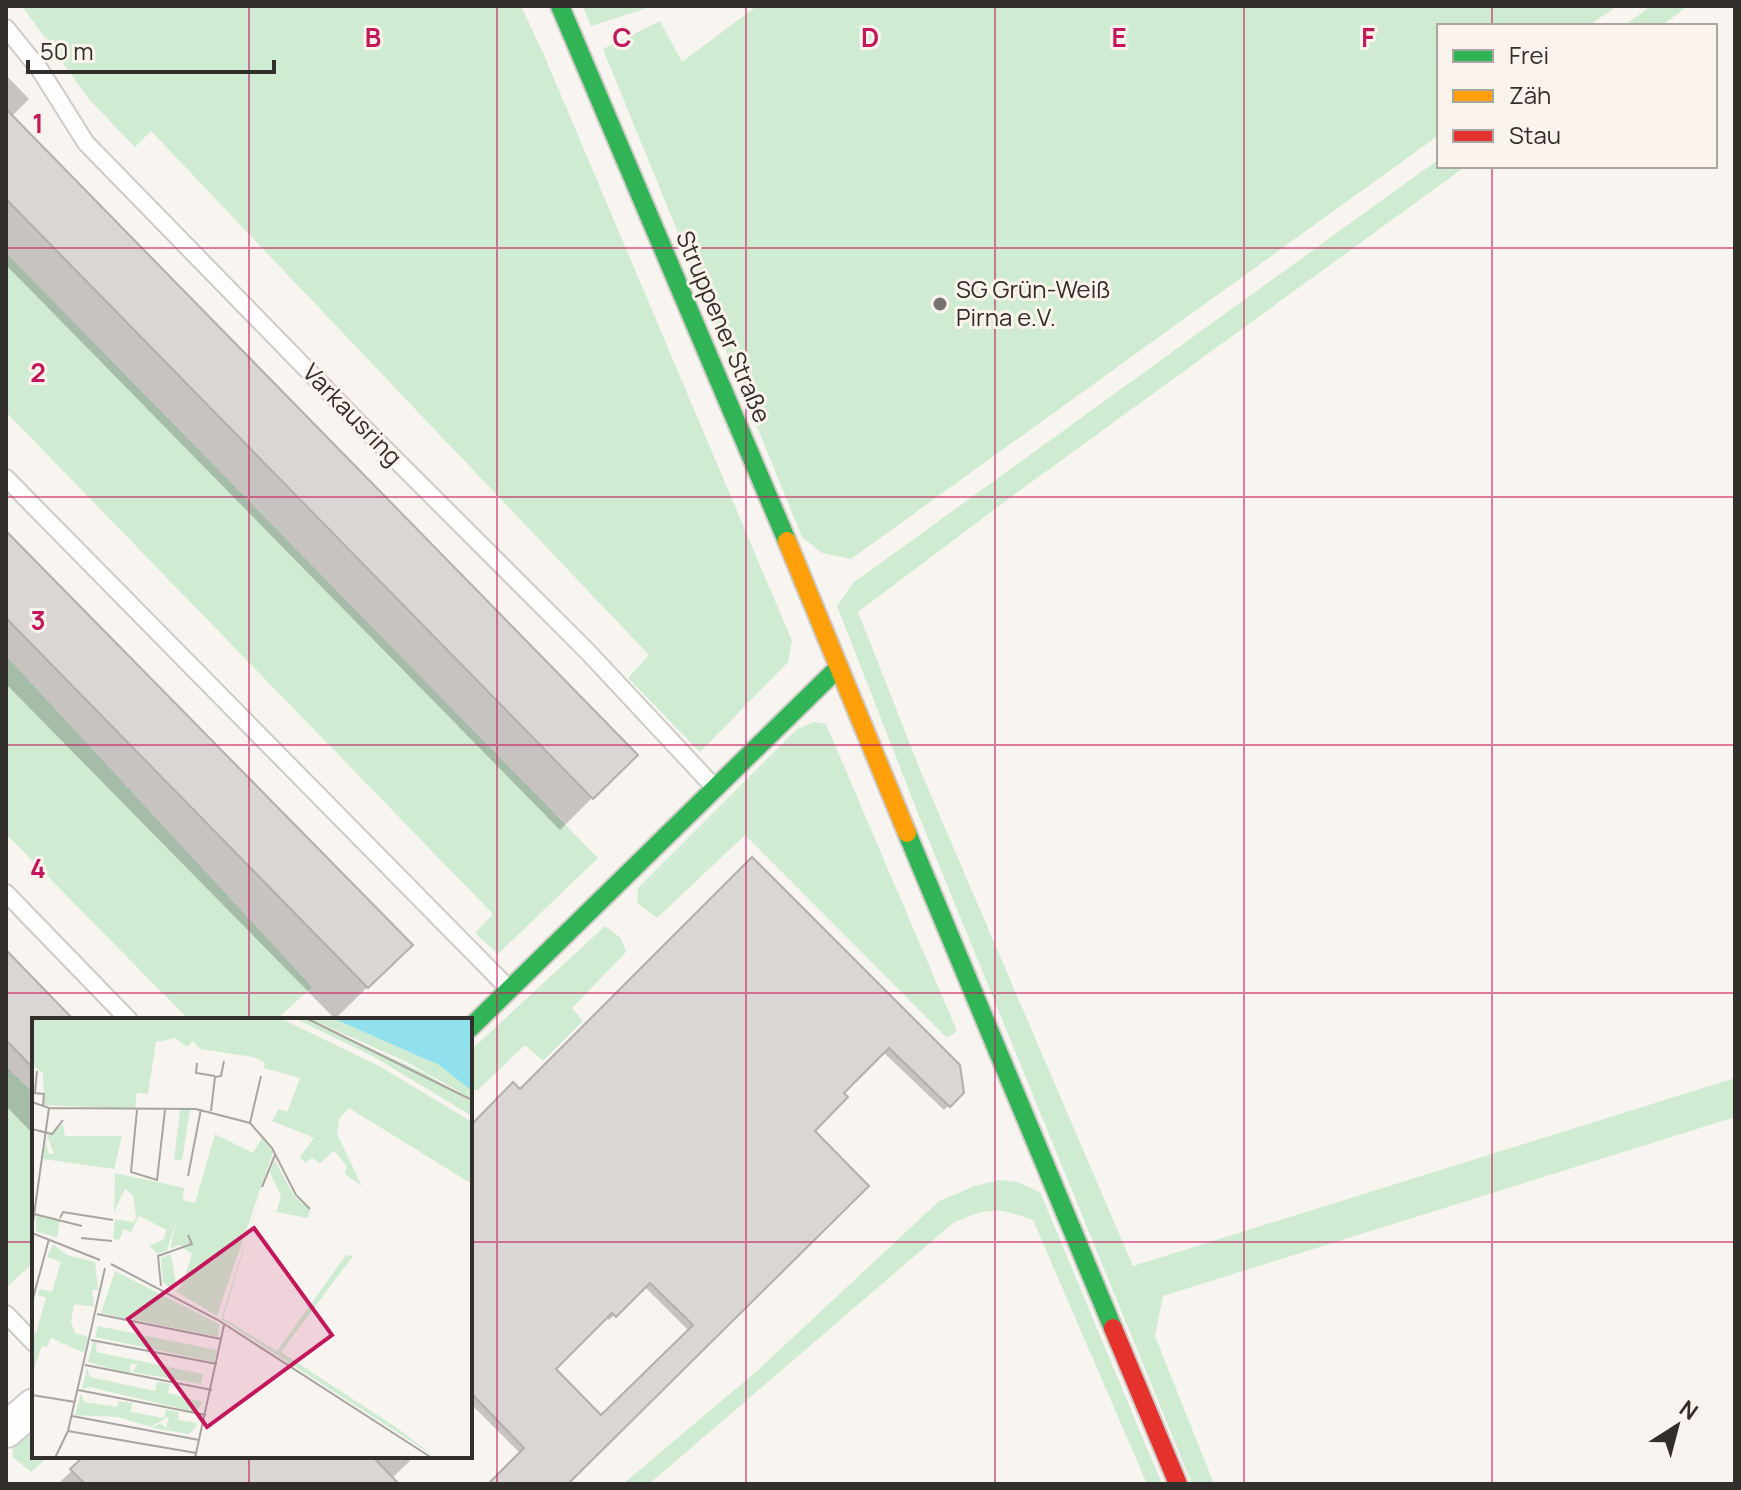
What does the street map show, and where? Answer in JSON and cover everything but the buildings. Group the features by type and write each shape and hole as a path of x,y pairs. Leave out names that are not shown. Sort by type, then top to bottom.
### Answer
{"main road":[{"name":"Struppener Straße","path":"560,6 800,570 1178,1484"},
{"path":"472,1026 838,668"}],"street":[{"path":"6,1430 32,1408"}],"lane":[{"name":"Varkausring","path":"6,28 40,70 86,143 588,652 715,788"},
{"path":"6,478 510,990"},
{"path":"6,893 127,1018"},
{"path":"6,1314 32,1341"}],"green space":[{"path":"22,6 521,6 792,641 788,662 700,752 628,678 649,655 151,131 135,147 88,98"},
{"path":"583,6 654,6 591,26"},
{"name":"SG Grün-Weiß Pirna e.V.","path":"757,6 1617,6 1591,24 1437,24 1437,136 851,559 822,553 802,537 603,49 660,21 682,62"},
{"path":"1651,6 1688,6 1664,24 1627,24"},
{"path":"1437,160 1437,168 1463,168 858,612 921,772 1133,1266 1735,1078 1735,1117 1163,1296 1155,1336 1214,1484 1192,1484 921,821 837,606 853,583"},
{"path":"6,253 598,858 498,954 475,933 493,914 6,412"},
{"path":"6,656 312,987 278,1018 187,1018 6,834"},
{"path":"814,722 826,724 957,1031 947,1038 745,835 657,918 637,903 638,888 797,729"},
{"path":"605,926 621,938 626,952 572,1008 583,1021 543,1061 525,1045 478,1090 472,1090 472,1049"},
{"path":"6,1066 32,1092 32,1264 6,1288"},
{"path":"999,1180 1017,1182 1040,1192 1162,1484 1147,1484 1033,1220 993,1211 953,1223 649,1484 623,1484 757,1371 939,1201"},
{"path":"31,1431 32,1458 47,1458 31,1472 13,1457 12,1448"}],"traffic: fast":[{"path":"560,6 787,541"},
{"path":"472,1026 838,668"},
{"path":"907,833 1113,1328"}],"traffic: slow":[{"path":"787,541 907,833"}],"traffic: jam":[{"path":"1113,1328 1178,1484"}],"place":[{"name":"SG Grün-Weiß Pirna e.V.","path":"940,304"}]}
